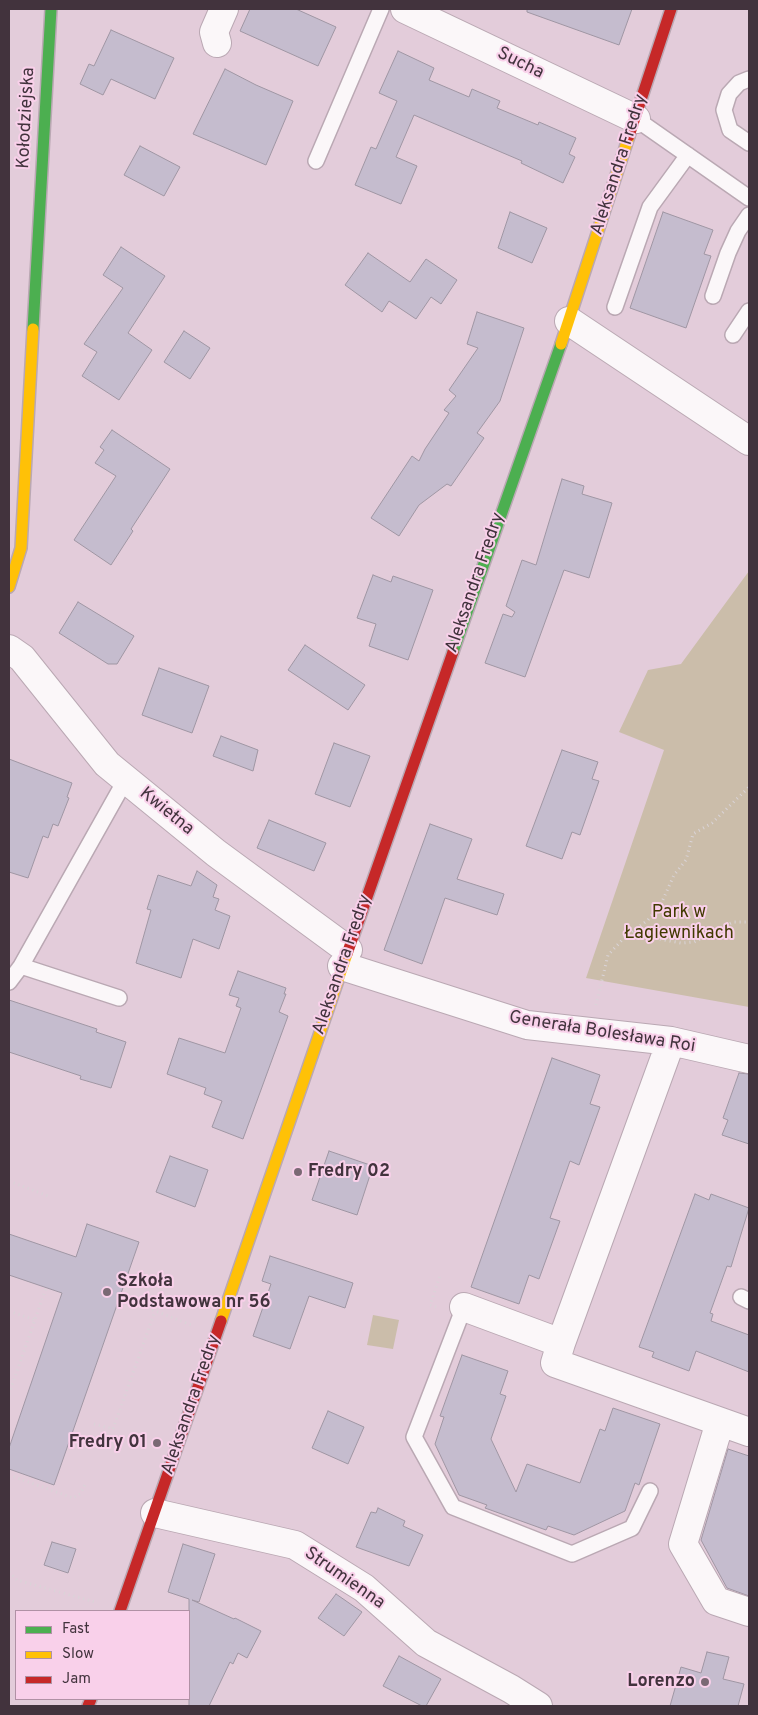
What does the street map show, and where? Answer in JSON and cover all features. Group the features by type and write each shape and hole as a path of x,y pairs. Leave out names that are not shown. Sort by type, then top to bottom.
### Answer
{"street":[{"name":"Kołodziejska","path":"9,587 21,548 51,9"},
{"name":"Sucha","path":"406,9 636,119"},
{"name":"Aleksandra Fredry","path":"120,1610 345,958 569,321 671,9"},
{"path":"569,321 749,441"},
{"name":"Kwietna","path":"9,649 22,658 107,764 345,958"},
{"name":"Generała Bolesława Roi","path":"345,958 527,1025 671,1042 749,1059"},
{"path":"671,1042 555,1363 749,1432"},
{"path":"464,1307 561,1343"},
{"path":"720,1422 683,1544 716,1601 749,1612"},
{"name":"Strumienna","path":"155,1513 295,1544 364,1588 426,1643 511,1689 538,1706"}],"lane":[{"path":"316,161 382,9"},
{"path":"749,79 739,84 729,94 724,110 730,130 749,143"},
{"path":"636,119 749,198"},
{"path":"615,307 650,207 688,155"},
{"path":"713,296 728,253 738,231 749,215"},
{"path":"733,335 749,311"},
{"path":"9,982 21,966 126,779"},
{"path":"21,966 119,998"},
{"path":"464,1307 414,1437 453,1507 572,1554 632,1528 650,1491"}],"path":[{"path":"589,1032 608,955 625,936 648,920 661,904 674,875 686,860 693,834 712,823 749,787"},
{"path":"637,929 659,939 680,943 694,942 733,922 749,922"},
{"path":"9,1181 48,1196"},
{"path":"430,1305 440,1276"},
{"path":"9,1394 46,1288"},
{"path":"120,1297 193,1326"},
{"path":"9,1310 35,1320"},
{"path":"94,1424 113,1429 155,1311"},
{"path":"9,1475 73,1498 80,1494 85,1485"},
{"path":"9,1572 16,1580 97,1603"}],"green space":[{"name":"Park w Łagiewnikach","path":"749,571 749,1007 586,978 664,750 619,732 648,670 681,664"},
{"path":"373,1315 399,1320 393,1349 367,1345"}],"building":[{"path":"250,9 296,9 336,27 318,66 240,31"},
{"path":"527,9 632,9 619,45 527,12"},
{"path":"111,30 174,58 155,99 111,79 103,95 80,84 89,64 94,66"},
{"path":"398,51 434,68 429,80 469,97 472,89 500,101 497,108 538,125 539,122 576,138 569,154 575,157 563,183 521,163 522,161 414,115 396,157 417,166 401,204 355,185 371,147 376,149 397,101 379,93"},
{"path":"225,69 293,101 266,165 193,134"},
{"path":"140,146 180,167 164,196 124,175"},
{"path":"510,212 547,228 532,263 498,248"},
{"path":"663,212 713,230 704,254 711,256 686,328 630,308"},
{"path":"121,247 165,276 128,333 152,350 119,400 82,376 97,352 84,344 123,288 103,275"},
{"path":"368,253 410,282 426,259 457,280 441,304 431,297 416,319 389,301 382,312 345,285"},
{"path":"477,312 524,328 500,401 477,433 484,438 451,486 447,484 419,505 399,536 371,518 412,456 419,461 449,413 444,410 456,396 449,390 478,348 467,344"},
{"path":"184,331 210,348 190,379 164,362"},
{"path":"112,430 170,469 131,529 133,531 111,565 74,540 116,476 95,463 104,450 100,447"},
{"path":"562,479 584,486 582,494 612,503 589,578 564,570 525,677 485,663 503,614 512,617 515,612 506,606 522,560 536,565"},
{"path":"373,575 391,582 393,576 433,590 408,660 369,646 376,624 357,618"},
{"path":"78,602 134,636 117,664 108,664 59,633"},
{"path":"305,645 365,685 348,710 288,670"},
{"path":"159,668 209,686 192,733 142,715"},
{"path":"221,736 258,750 253,771 213,756"},
{"path":"334,743 370,756 350,807 315,794"},
{"path":"562,750 598,762 592,779 599,781 580,835 572,832 562,859 526,846"},
{"path":"9,759 72,783 67,797 69,798 58,826 53,824 48,838 43,836 28,878 9,872"},
{"path":"269,820 326,843 314,871 257,848"},
{"path":"430,824 472,839 457,879 504,894 497,915 445,898 422,964 384,950"},
{"path":"197,871 217,885 213,897 219,899 215,910 230,916 219,949 193,939 181,978 136,963 151,910 147,909 158,875 191,886"},
{"path":"238,971 286,988 284,994 286,994 279,1012 288,1016 243,1139 212,1127 222,1101 204,1094 206,1088 167,1074 179,1038 225,1053 241,1008 236,1006 239,998 229,995"},
{"path":"9,1000 97,1029 96,1032 126,1042 111,1088 80,1079 81,1076 9,1052"},
{"path":"552,1058 600,1075 590,1104 600,1107 579,1165 570,1161 550,1218 560,1221 539,1279 529,1275 519,1304 471,1287"},
{"path":"739,1073 749,1074 749,1144 722,1135 728,1120 723,1118"},
{"path":"329,1151 373,1166 357,1215 312,1200"},
{"path":"170,1156 208,1170 195,1207 156,1192"},
{"path":"695,1194 709,1200 711,1194 749,1208 731,1267 727,1266 710,1313 713,1314 711,1321 749,1335 749,1372 696,1351 689,1371 652,1357 654,1352 639,1347"},
{"path":"87,1224 139,1242 54,1485 9,1469 9,1448 62,1293 9,1275 9,1234 76,1257"},
{"path":"270,1256 353,1283 345,1308 309,1296 290,1349 253,1336 271,1284 262,1281"},
{"path":"462,1355 508,1371 500,1394 506,1396 491,1439 516,1492 527,1464 580,1483 600,1429 605,1431 613,1408 660,1424 639,1485 635,1483 625,1511 574,1535 548,1526 546,1530 485,1508 487,1505 459,1495 435,1444 444,1417 440,1416"},
{"path":"328,1411 364,1427 348,1464 312,1448"},
{"path":"728,1449 749,1456 749,1596 727,1588 701,1540"},
{"path":"378,1508 405,1521 403,1526 423,1535 409,1566 356,1547 371,1512 376,1513"},
{"path":"52,1542 76,1549 68,1573 44,1565"},
{"path":"183,1544 215,1554 199,1602 192,1600 261,1631 247,1658 238,1653 233,1664 230,1662 209,1706 189,1706 189,1599 168,1592"},
{"path":"336,1594 362,1612 344,1636 318,1618"},
{"name":"Lorenzo","path":"707,1652 729,1657 723,1679 744,1684 738,1706 670,1706 681,1667 701,1673"},
{"path":"399,1656 441,1679 426,1706 422,1706 383,1686"}],"traffic: fast":[{"path":"33,329 51,9"},
{"path":"453,652 561,344"}],"traffic: slow":[{"path":"561,344 629,136"},
{"path":"9,587 21,548 33,329"},
{"path":"221,1321 347,954"}],"traffic: jam":[{"path":"629,136 671,9"},
{"path":"347,954 453,652"},
{"path":"120,1610 221,1321"},
{"path":"88,1706 91,1700"}],"place":[{"name":"Fredry 02","path":"298,1172"},
{"name":"Szkoła Podstawowa nr 56","path":"107,1292"},
{"name":"Fredry 01","path":"157,1443"},
{"name":"Lorenzo","path":"705,1682"}]}
